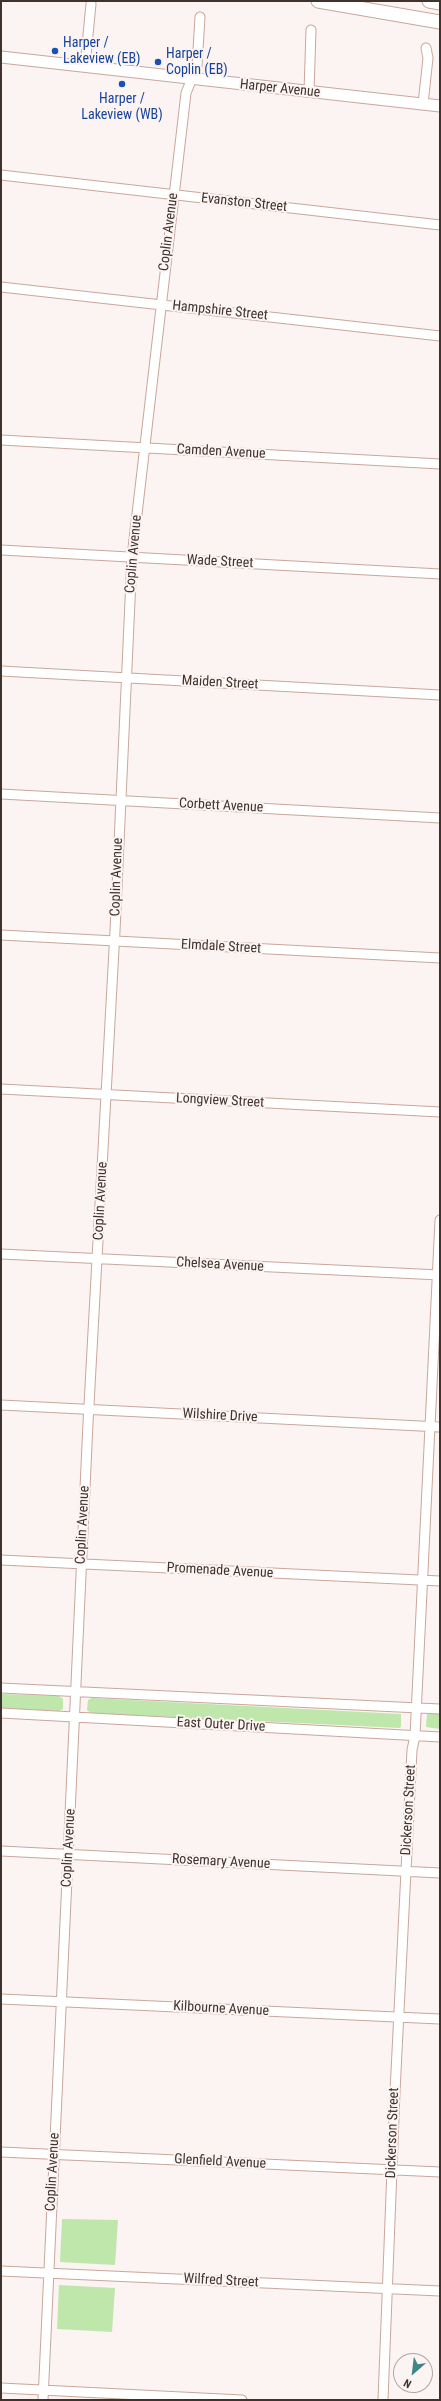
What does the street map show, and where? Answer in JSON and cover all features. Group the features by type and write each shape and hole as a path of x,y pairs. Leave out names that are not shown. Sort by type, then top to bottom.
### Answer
{"highway":[{"path":"318,1 440,22"},
{"path":"429,1 440,3"}],"main road":[{"name":"Harper Avenue","path":"1,57 440,106"}],"street":[{"path":"85,66 91,4"},
{"name":"Coplin Avenue","path":"43,2400 89,1410 114,941 132,557 160,304 186,93 197,66 200,17"},
{"path":"309,92 311,30"},
{"path":"423,104 428,58 426,48"},
{"name":"Evanston Street","path":"1,176 440,225"},
{"name":"Hampshire Street","path":"1,287 440,336"},
{"name":"Camden Avenue","path":"1,440 440,464"},
{"name":"Wade Street","path":"1,550 440,574"},
{"name":"Maiden Street","path":"1,671 440,695"},
{"name":"Corbett Avenue","path":"1,794 440,818"},
{"name":"Elmdale Street","path":"1,935 440,958"},
{"name":"Longview Street","path":"1,1089 440,1112"},
{"name":"Dickerson Street","path":"383,2400 406,1872 412,1750 415,1736 429,1426 439,1275 440,1220"},
{"name":"Chelsea Avenue","path":"1,1254 439,1275"},
{"name":"Wilshire Drive","path":"1,1405 440,1427"},
{"name":"Promenade Avenue","path":"1,1560 440,1581"},
{"name":"East Outer Drive","path":"1,1688 440,1709"},
{"name":"East Outer Drive","path":"1,1713 440,1737"},
{"name":"Rosemary Avenue","path":"1,1851 440,1873"},
{"name":"Kilbourne Avenue","path":"1,1999 440,2019"},
{"name":"Glenfield Avenue","path":"1,2152 440,2172"},
{"name":"Wilfred Street","path":"1,2271 440,2291"},
{"path":"1,2388 242,2400"}],"green space":[{"path":"1,1694 59,1696 63,1699 63,1709 59,1711 1,1708"},
{"path":"92,1698 401,1714 401,1726 400,1728 91,1713 87,1710 88,1700"},
{"path":"427,1714 440,1714 440,1729 426,1727"},
{"path":"62,2219 118,2220 115,2265 60,2262"},
{"path":"59,2285 115,2288 112,2332 57,2329"}],"place":[{"name":"Harper / Lakeview (EB)","path":"55,51"},
{"name":"Harper / Coplin (EB)","path":"158,62"},
{"name":"Harper / Lakeview (WB)","path":"122,84"}]}
